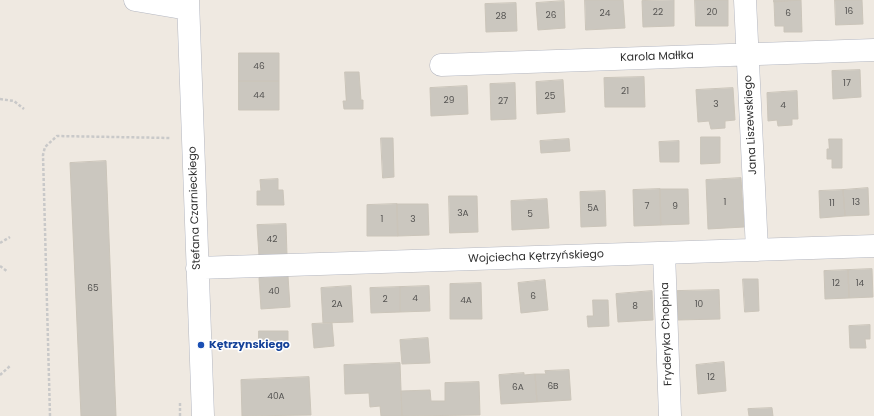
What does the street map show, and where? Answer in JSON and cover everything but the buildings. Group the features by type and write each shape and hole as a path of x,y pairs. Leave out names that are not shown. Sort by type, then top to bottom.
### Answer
{"street":[{"path":"135,0 188,4"},
{"name":"Jana Liszewskiego","path":"745,0 757,250"},
{"name":"Stefana Czarnieckiego","path":"188,4 203,416"},
{"name":"Karola Małłka","path":"441,64 874,50"},
{"name":"Wojciecha Kętrzyńskiego","path":"197,268 874,246"},
{"name":"Fryderyka Chopina","path":"664,253 670,416"}],"path":[{"path":"0,99 14,101 24,109"},
{"path":"50,416 43,155 45,147 57,136 171,138"},
{"path":"0,243 10,237"},
{"path":"0,266 8,272"},
{"path":"0,375 10,366"}],"place":[{"name":"Kętrzynskiego","path":"201,345"}]}
